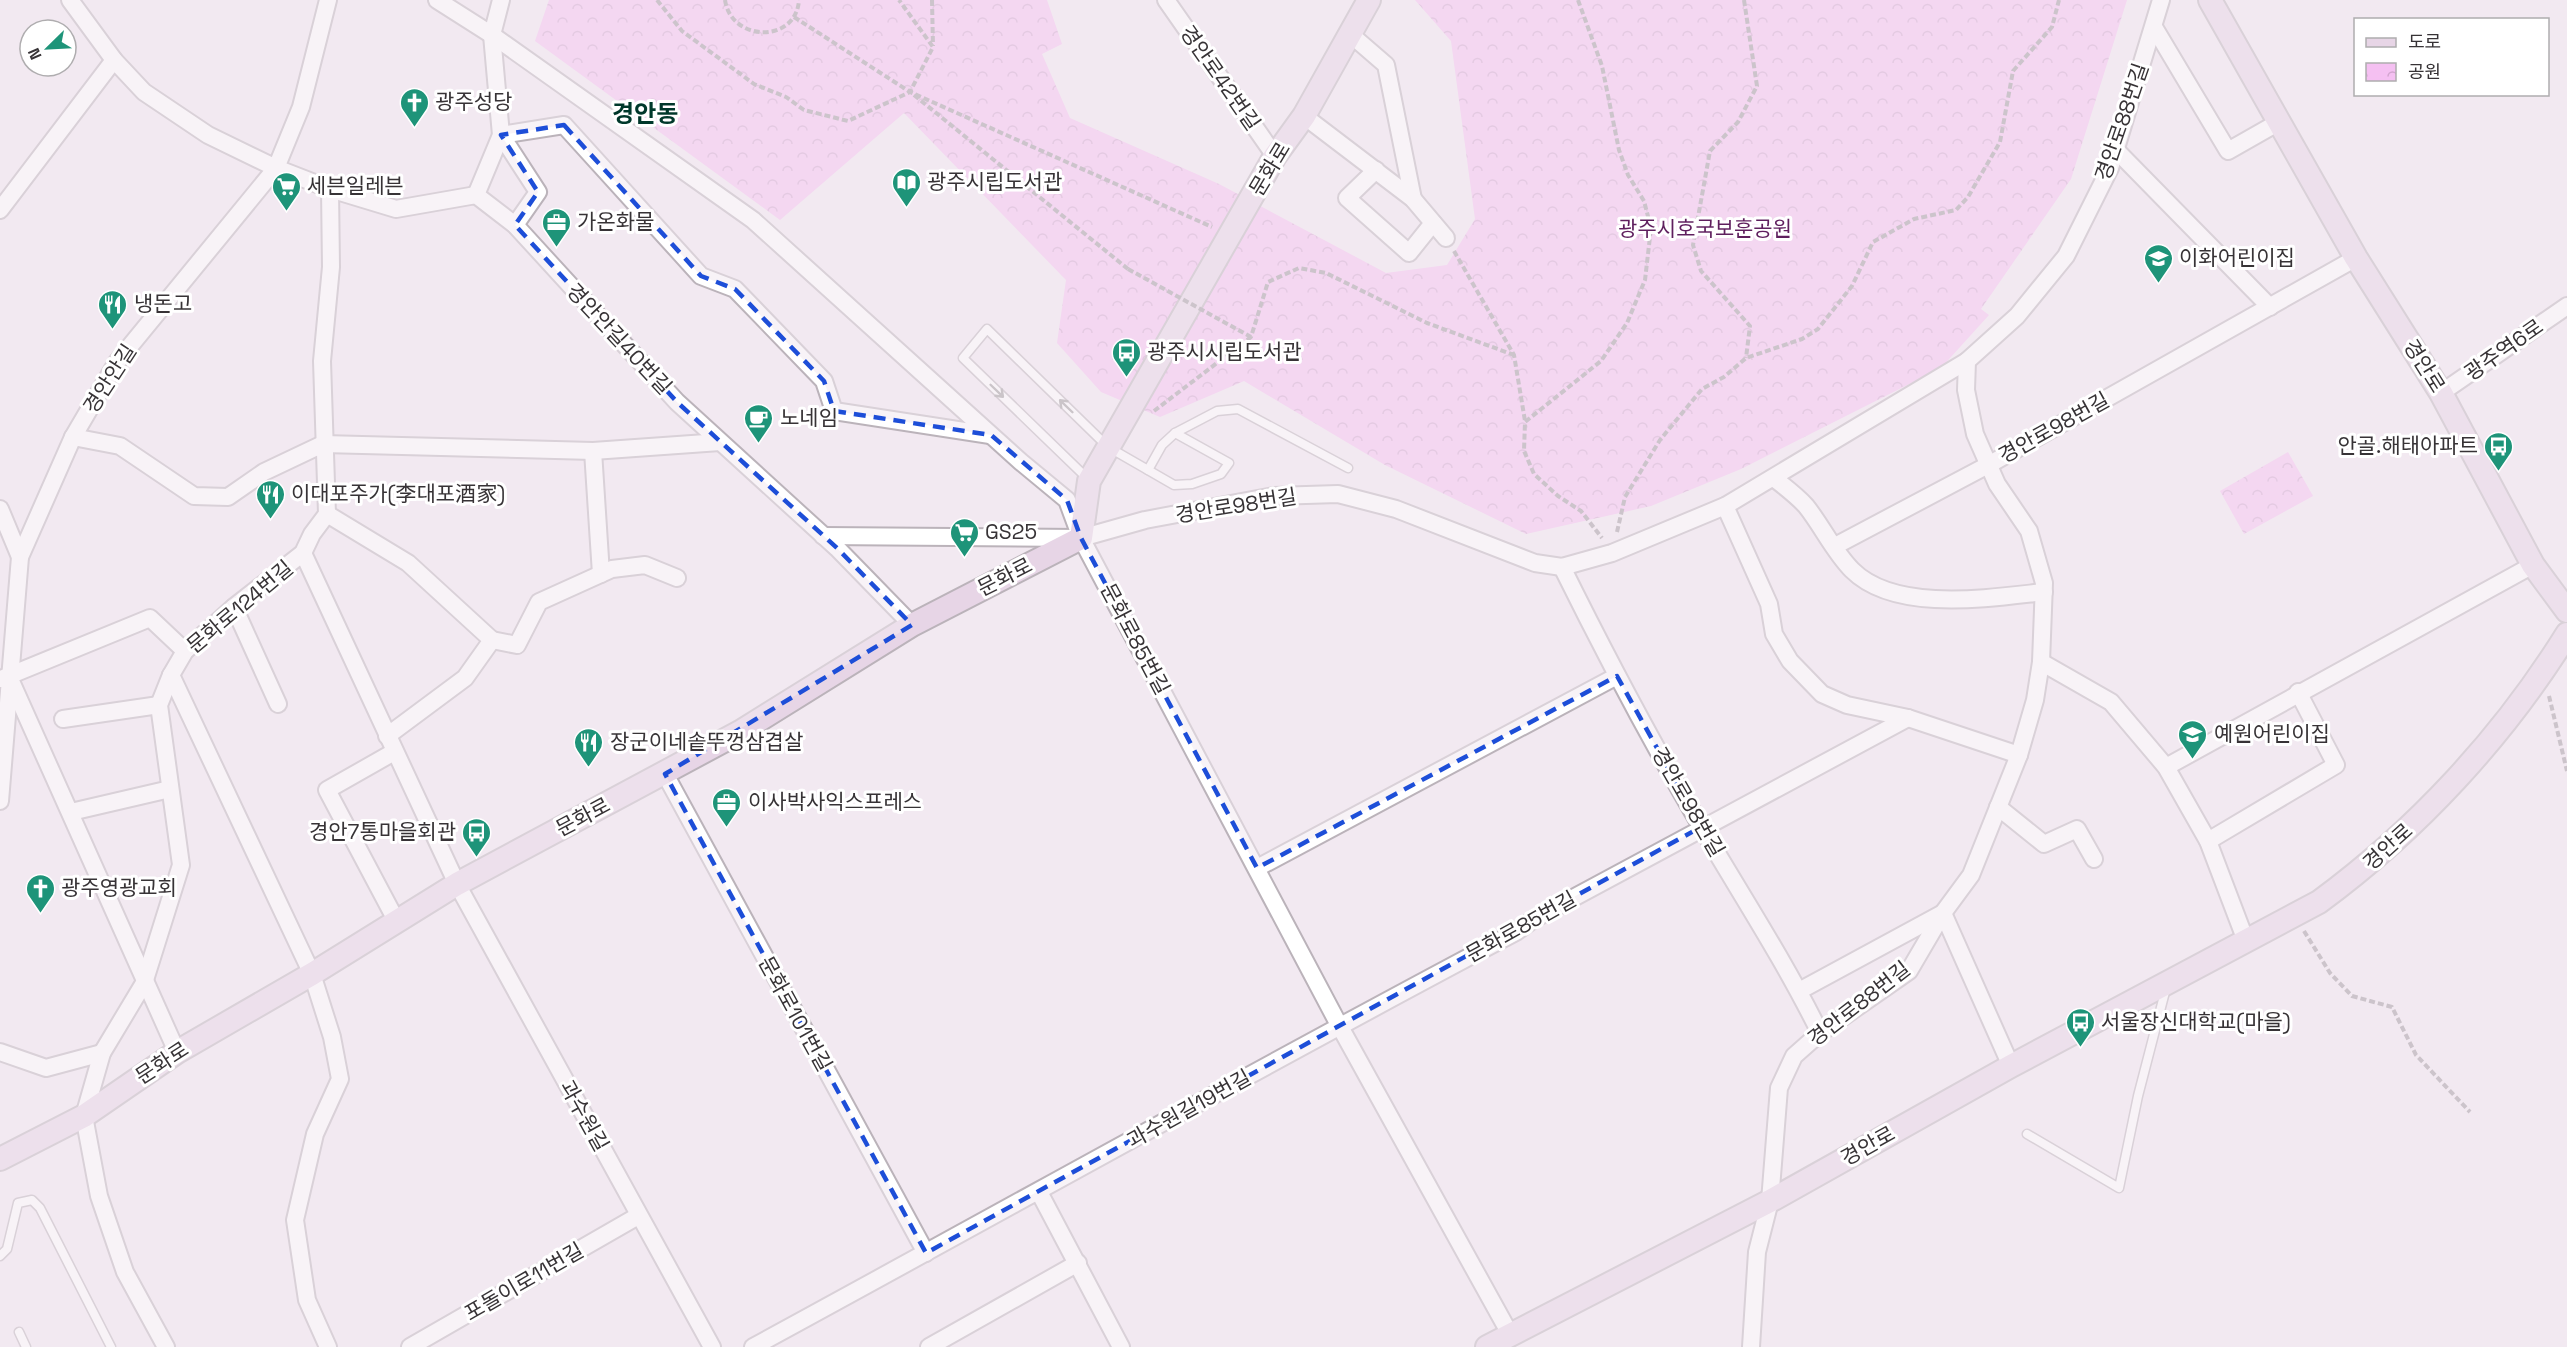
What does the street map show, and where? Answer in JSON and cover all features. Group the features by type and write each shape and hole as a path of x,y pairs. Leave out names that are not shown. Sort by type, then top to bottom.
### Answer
{"street":[{"path":"70,0 114,60 144,92 189,123 208,135 276,168 330,189 396,209 476,195 501,135 492,35 501,0"},
{"name":"경안안길","path":"0,801 4,677 20,557 73,437 117,362 276,168 300,107 328,0"},
{"name":"문화로85번길","path":"437,0 492,35 753,220 991,435 1067,500 1080,538 1340,1025 1512,1337"},
{"name":"경안로42번길","path":"1166,0 1275,156"},
{"name":"문화로","path":"0,1160 84,1116 177,1052 312,974 458,884 740,732 912,625 1080,538 1089,481 1275,156 1304,116 1369,0"},
{"name":"경안로88번길","path":"1751,1347 1756,1252 1770,1201 1779,1088 1794,1056 1820,1034 1909,971 1943,913 1971,875 2019,755 2035,700 2041,662 2044,583 2029,531 1997,484 1975,434 1966,390 1967,361 2017,316 2066,256 2110,168 2161,0"},
{"name":"경안로","path":"2210,0 2356,258 2441,393 2533,565 2567,611"},
{"path":"2154,27 2228,151 2279,122"},
{"path":"1349,33 1386,65 1413,199"},
{"path":"0,210 114,60"},
{"path":"1304,116 1413,199 1446,238"},
{"path":"501,135 564,126 701,276 735,289 824,381 834,411 991,435"},
{"path":"501,135 538,192 515,225"},
{"path":"2115,149 2270,307"},
{"path":"1376,170 1347,198 1409,253 1433,223"},
{"path":"330,189 331,267 322,361 327,514 408,563 492,640 517,645 539,602 612,569 645,565 677,578"},
{"name":"경안안길40번길","path":"476,195 515,225 677,402 823,536 912,625"},
{"name":"경안로98번길","path":"1835,546 1990,465 2356,258"},
{"name":"광주역6로","path":"2441,393 2567,306"},
{"name":"경안로98번길","path":"823,536 1080,538 1145,520 1274,496 1338,494 1396,509 1535,563 1562,567 1612,554 1725,506 1967,361"},
{"path":"73,437 120,446 194,496 228,497 264,472 323,444 593,451 720,442"},
{"path":"593,451 601,574"},
{"path":"1774,478 1804,505 1853,570 1878,586 1929,600 1980,599 2044,592"},
{"path":"1725,506 1769,604 1773,634 1790,661 1822,694 1847,705 1908,718 2019,755"},
{"path":"0,509 20,557"},
{"name":"문화로124번길","path":"84,1116 102,1053 144,983 182,865 159,705 171,675 185,651 234,607 303,553 312,534 327,514"},
{"path":"303,553 394,752 458,884"},
{"path":"2166,767 2298,692 2533,565"},
{"name":"경안로98번길","path":"1562,567 1617,676 1701,827 1799,991 1820,1034"},
{"path":"234,607 278,704"},
{"path":"177,1052 144,983 71,812 4,677 150,618 185,651"},
{"name":"경안로","path":"1487,1347 1512,1337 1770,1201 2011,1066 2319,902 2360,872 2428,810 2543,672 2567,634"},
{"path":"387,736 465,678 492,640"},
{"path":"2041,662 2111,702 2166,767 2208,841 2246,941"},
{"path":"171,675 312,974 332,1037 340,1079 315,1134 295,1220 307,1300 328,1347"},
{"path":"1257,868 1617,676"},
{"path":"2208,841 2336,765 2298,692"},
{"path":"63,719 159,705"},
{"name":"문화로85번길","path":"1340,1025 1516,932 1534,919 1701,827 1908,718"},
{"path":"394,752 327,790 397,922"},
{"name":"문화로101번길","path":"665,774 926,1253"},
{"path":"71,812 170,789"},
{"path":"1998,807 2044,844 2077,828 2094,860"},
{"name":"과수원길","path":"458,884 638,1216 712,1347"},
{"path":"1799,991 1943,913 2011,1066"},
{"name":"과수원길19번길","path":"753,1347 1340,1025"},
{"path":"0,1052 46,1068 102,1053"},
{"path":"84,1116 99,1196 125,1272 166,1347"},
{"path":"1039,1192 1120,1347"},
{"name":"포돌이로11번길","path":"410,1347 638,1216"},
{"path":"929,1347 1078,1263"}],"lane":[{"path":"1089,481 963,358 987,329 1108,447 1174,485 1192,484 1221,474 1229,463 1175,434"},
{"path":"1148,470 1162,445 1175,434 1216,411 1238,409 1348,468"},
{"path":"2027,1134 2119,1188 2138,1096 2167,984"},
{"path":"0,1256 7,1249 18,1203 32,1200 40,1208 111,1347"},
{"path":"19,1332 26,1347"}],"path":[{"path":"657,0 682,31 754,84 786,97 804,110 848,121 910,92 933,47 932,0"},
{"path":"725,0 731,17 750,31 774,32 794,17 799,0"},
{"path":"898,0 933,47"},
{"path":"1525,422 1601,361 1627,323 1645,280 1651,228 1644,201 1628,175 1619,150 1602,66 1578,0"},
{"path":"1744,0 1757,86 1738,122 1710,151 1693,245 1701,271 1750,326 1746,358"},
{"path":"1612,554 1625,497 1660,440 1702,389 1724,377 1746,358 1802,339 1818,329 1852,286 1873,242 1914,219 1956,210 1968,197 2000,142 2013,71 2052,27 2060,0"},
{"path":"794,17 910,92 1128,268 1251,337"},
{"path":"910,92 1231,236"},
{"path":"1446,238 1514,355 1525,422 1524,451 1534,474 1558,496 1581,511 1612,554"},
{"path":"1153,413 1251,337 1268,282 1299,268 1326,273 1427,323 1514,355"},
{"path":"2543,672 2567,771"},
{"path":"2294,915 2330,973 2352,996 2392,1007 2416,1055 2470,1112"}],"highlighted area":[{"path":"564,125 701,276 735,289 824,381 834,411 991,435 1067,500 1081,538 1257,868 1617,676 1701,827 926,1253 665,774 912,625 837,548 677,402 515,225 538,192 501,135"}],"green space":[{"name":"광주시호국보훈공원","path":"549,0 1047,0 1062,44 1042,54 1070,118 1219,184 1386,273 1447,265 1475,219 1451,41 1415,0 2127,0 2071,179 1981,309 1989,315 1941,368 1741,469 1651,506 1526,534 1385,465 1244,381 1160,417 1101,392 1057,343 1066,280 904,113 780,220 535,41"},
{"path":"2288,452 2313,496 2244,534 2220,491"}],"place":[{"name":"광주성당","path":"414,128"},
{"name":"광주시립도서관","path":"906,208"},
{"name":"세븐일레븐","path":"286,212"},
{"name":"가온화물","path":"556,248"},
{"name":"이화어린이집","path":"2158,284"},
{"name":"냉돈고","path":"113,330"},
{"name":"광주시시립도서관","path":"1126,378"},
{"name":"노네임","path":"759,444"},
{"name":"안골.해태아파트","path":"2499,472"},
{"name":"이대포주가(李대포酒家)","path":"270,520"},
{"name":"GS25","path":"964,558"},
{"name":"예원어린이집","path":"2193,760"},
{"name":"장군이네솥뚜껑삼겹살","path":"589,768"},
{"name":"이사박사익스프레스","path":"727,828"},
{"name":"경안7통마을회관","path":"477,858"},
{"name":"광주영광교회","path":"40,914"},
{"name":"서울장신대학교(마을)","path":"2080,1048"}],"district":[{"name":"경안동","path":"645,114"}]}
